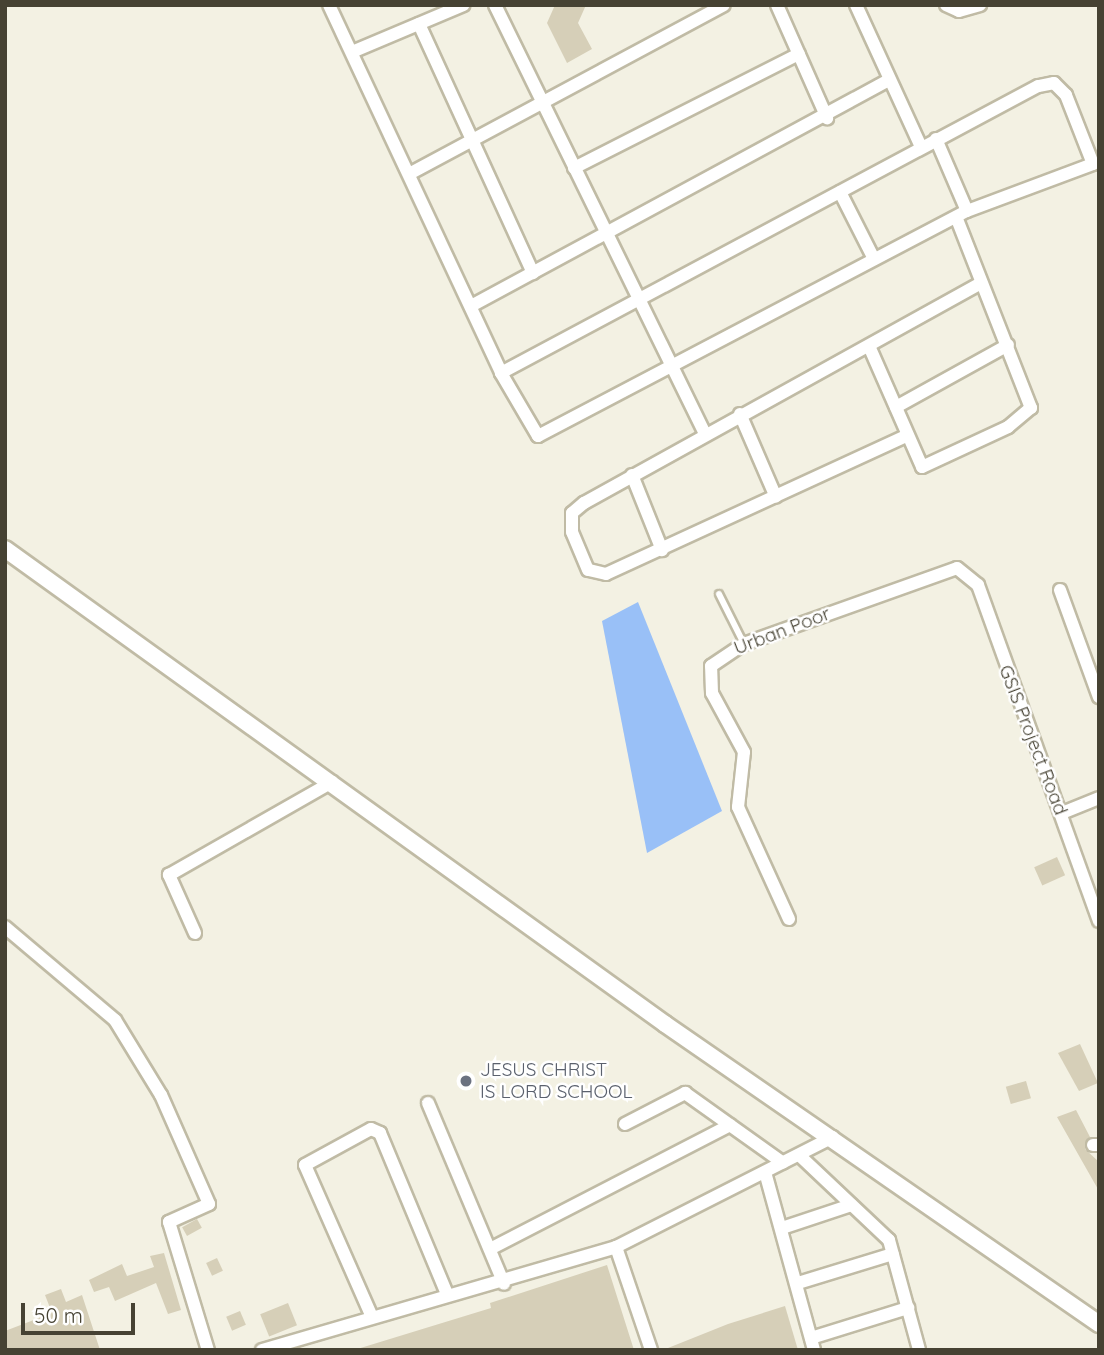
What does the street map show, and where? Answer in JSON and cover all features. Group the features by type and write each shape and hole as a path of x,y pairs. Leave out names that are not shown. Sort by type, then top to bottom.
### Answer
{"street":[{"path":"329,5 501,373 538,436 961,214 1096,163 1066,95 1049,82 936,139 501,373"},
{"path":"352,52 463,5"},
{"path":"495,5 608,235 636,299 704,432"},
{"path":"690,5 697,19"},
{"path":"409,174 540,101 724,5"},
{"path":"777,5 827,118"},
{"path":"856,5 921,147"},
{"path":"951,8 980,5"},
{"path":"419,24 533,273"},
{"path":"573,168 799,54"},
{"path":"471,306 827,118 889,80"},
{"path":"869,346 918,462 928,467 1027,413 1032,397 981,283 936,139"},
{"path":"840,192 874,259"},
{"path":"906,436 606,574 585,566 572,513 704,432 869,346 981,283"},
{"path":"896,407 1008,345"},
{"path":"740,414 776,497"},
{"path":"632,475 662,550"},
{"path":"5,549 654,1016 833,1137 1099,1324"},
{"name":"Urban Poor","path":"789,919 738,807 744,752 708,680 720,656 744,644 957,568"},
{"name":"GSIS Project Road","path":"957,568 978,585 1099,921"},
{"path":"1060,590 1099,697"},
{"path":"195,933 169,875 332,782"},
{"path":"1062,813 1099,798"},
{"path":"5,927 115,1020 161,1095 209,1203 169,1222 208,1350"},
{"path":"625,1124 685,1093 783,1163"},
{"path":"428,1102 504,1284"},
{"path":"490,1249 730,1125"},
{"path":"372,1317 305,1165 370,1129 380,1133 447,1294"},
{"path":"262,1350 447,1294 504,1284 616,1247 833,1137"},
{"path":"799,1155 888,1240 919,1350"},
{"path":"765,1172 813,1344 908,1308"},
{"path":"782,1228 851,1205"},
{"path":"616,1247 651,1350"},
{"path":"798,1283 893,1254"}],"lane":[{"path":"719,594 744,644"}],"water":[{"path":"638,602 722,811 647,853 602,621"}],"building":[{"path":"555,5 586,5 578,23 592,49 567,63 547,23"},
{"path":"1057,857 1065,875 1042,885 1034,867"},
{"path":"1080,1044 1098,1083 1079,1091 1058,1053"},
{"path":"1026,1081 1031,1098 1011,1104 1006,1087"},
{"path":"1076,1110 1090,1137 1085,1149 1099,1162 1099,1191 1057,1117"},
{"path":"197,1219 202,1228 187,1236 182,1227"},
{"path":"164,1253 181,1310 168,1314 156,1283 115,1301 109,1287 94,1292 89,1280 122,1264 127,1276 154,1267 150,1256"},
{"path":"217,1258 223,1271 212,1276 206,1263"},
{"path":"607,1265 634,1350 354,1350 491,1308 490,1303"},
{"path":"61,1289 66,1302 82,1295 100,1350 5,1350 5,1331 52,1313 45,1295"},
{"path":"288,1303 297,1325 269,1336 260,1314"},
{"path":"785,1306 798,1350 663,1350 728,1324"},
{"path":"240,1311 246,1325 232,1331 226,1317"}],"place":[{"name":"JESUS CHRIST IS LORD SCHOOL","path":"466,1081"}]}
